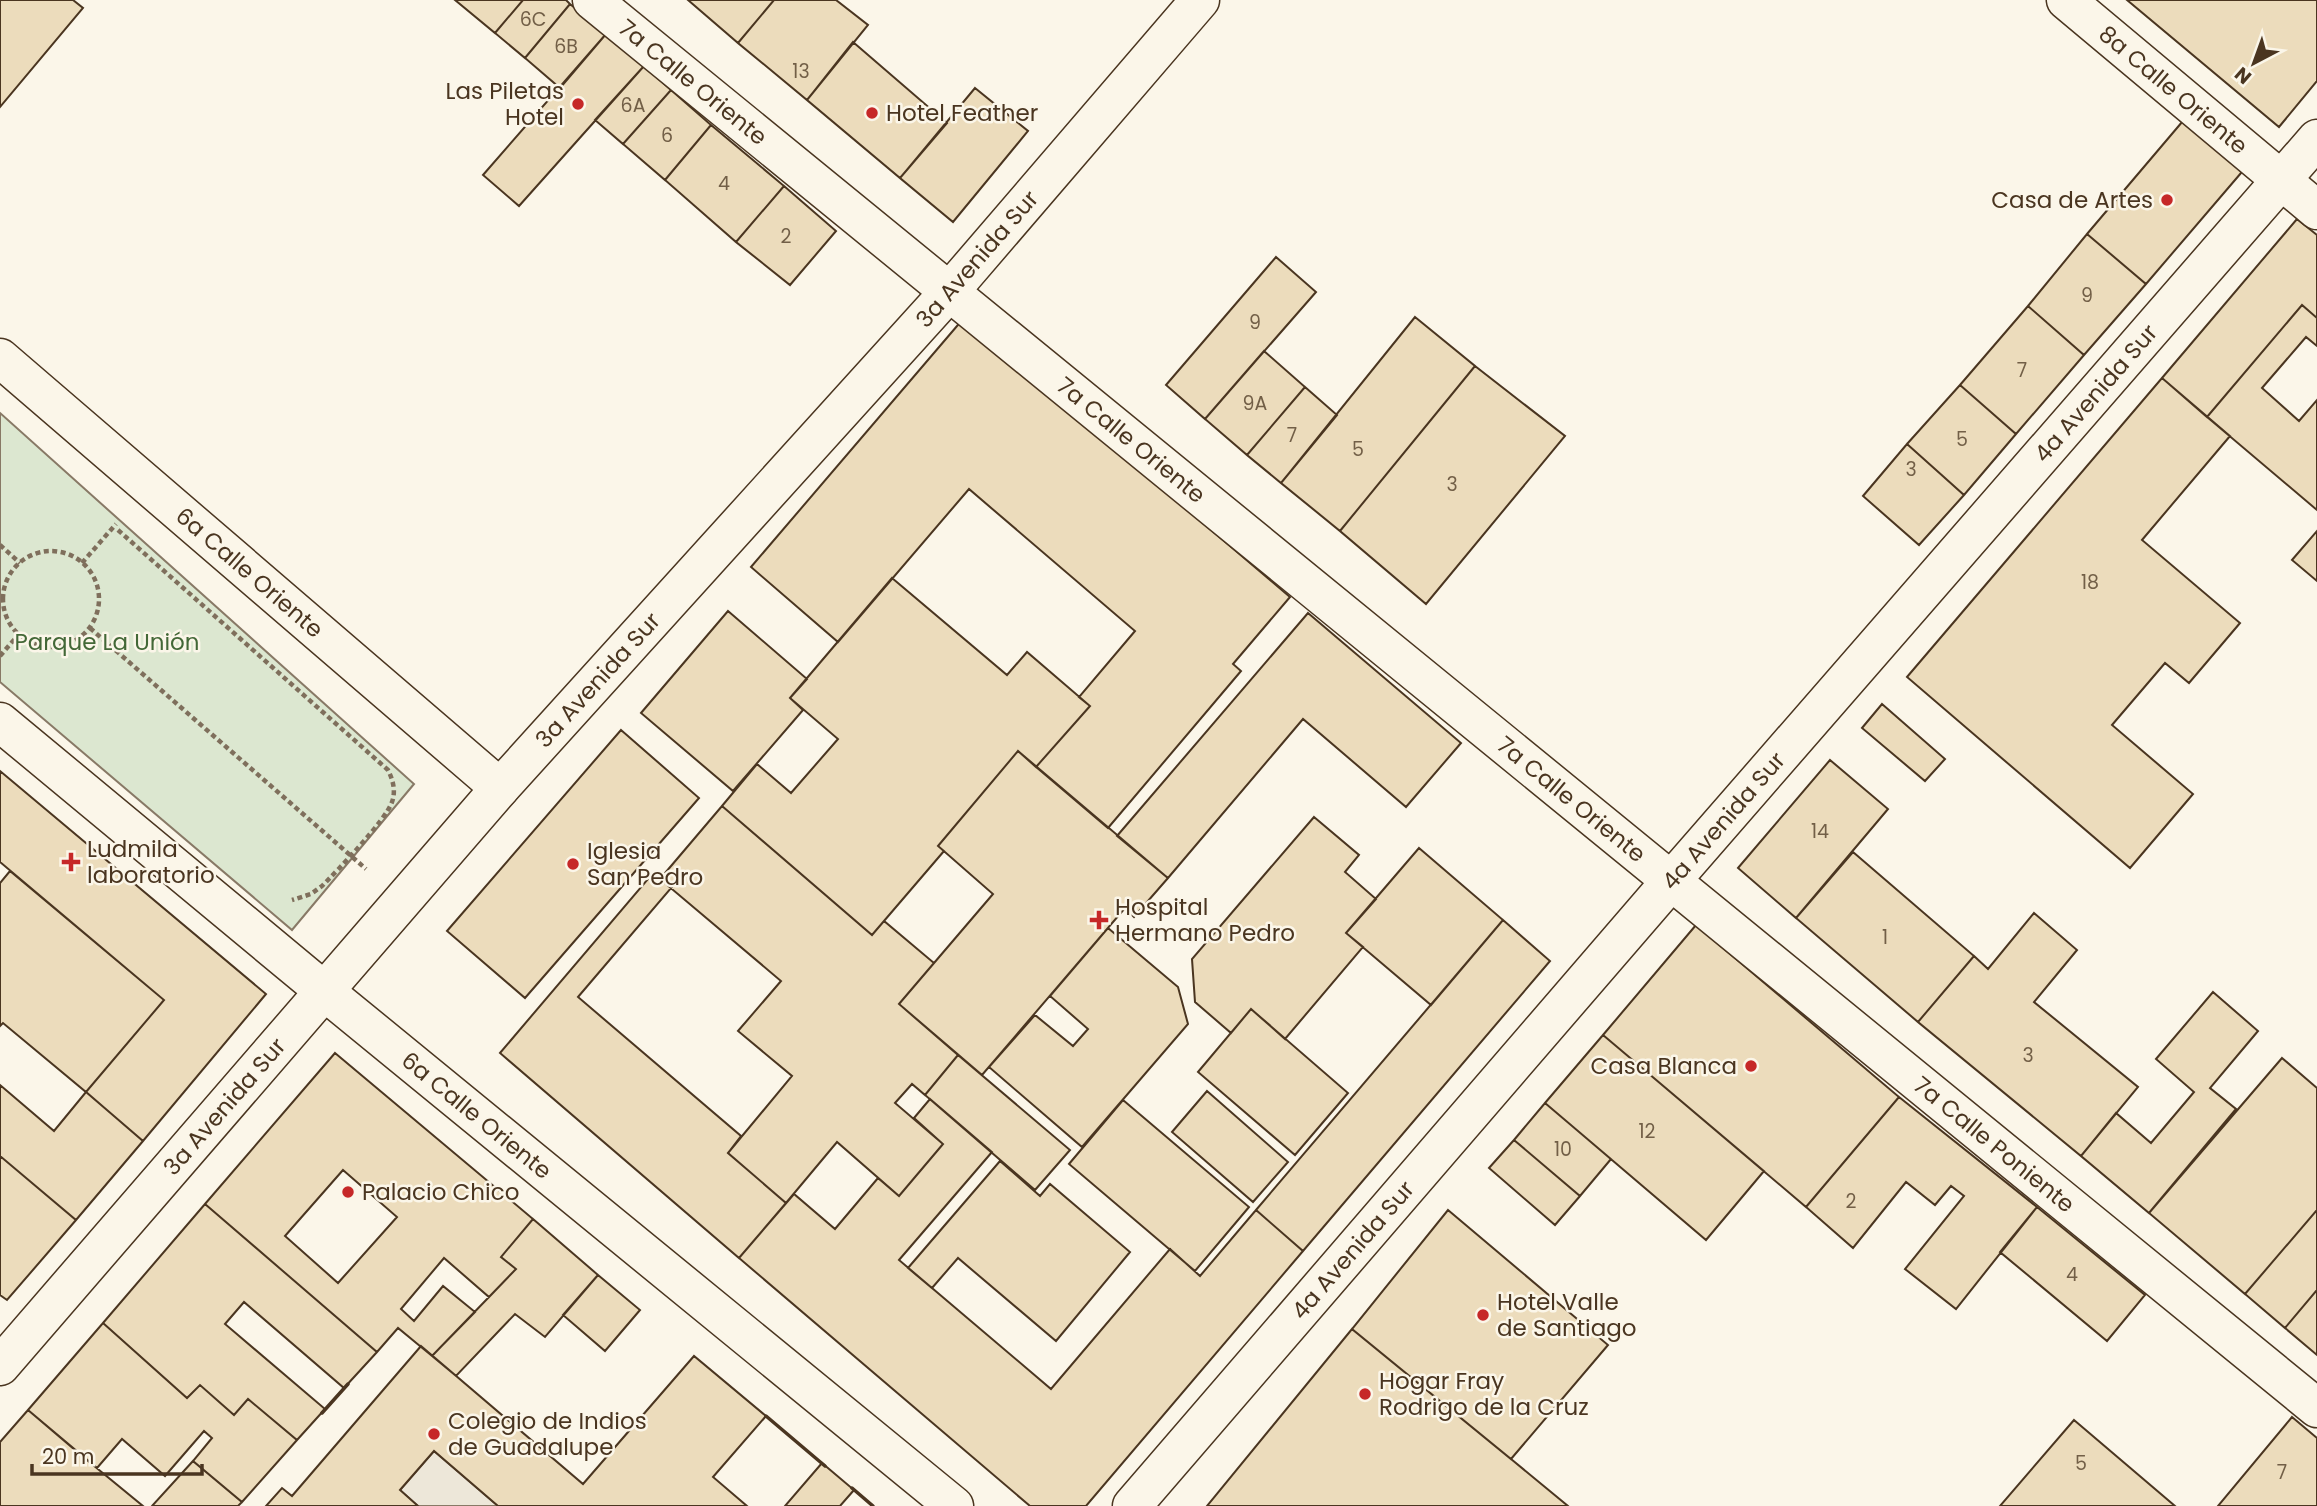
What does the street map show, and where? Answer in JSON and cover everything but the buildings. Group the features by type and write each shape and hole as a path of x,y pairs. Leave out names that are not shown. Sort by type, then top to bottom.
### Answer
{"street":[{"name":"7a Calle Oriente","path":"592,0 1671,881"},
{"name":"3a Avenida Sur","path":"0,1366 500,788 950,290 1200,0"},
{"name":"8a Calle Oriente","path":"2066,0 2317,209"},
{"name":"4a Avenida Sur","path":"1132,1506 1671,881 2317,139"},
{"name":"6a Calle Oriente","path":"0,358 500,788"},
{"name":"6a Calle Oriente","path":"0,722 954,1506"},
{"name":"7a Calle Poniente","path":"1671,881 2317,1408"}],"path":[{"path":"82,563 114,526 388,770 394,792 388,810 350,854 90,628"},
{"path":"0,545 20,563"},
{"path":"43,551 60,551 82,563 88,566 100,594 99,610 83,636 55,648 39,646 19,634 5,615 3,598 6,582 20,563 43,551"},
{"path":"0,656 19,634"}],"green space":[{"name":"Parque La Unión","path":"0,413 414,784 292,930 0,682"}],"shaded area":[{"path":"434,1451 498,1506 418,1506 400,1490"}],"wall":[{"path":"322,1413 348,1384"},
{"path":"766,1416 825,1466"},
{"path":"852,1488 873,1506"}],"place":[{"name":"Las Piletas Hotel","path":"578,104"},
{"name":"Hotel Feather","path":"872,113"},
{"name":"Casa de Artes","path":"2167,200"},
{"name":"Ludmila laboratorio","path":"71,862"},
{"name":"Iglesia San Pedro","path":"573,864"},
{"name":"Hospital Hermano Pedro","path":"1099,920"},
{"name":"Casa Blanca","path":"1751,1066"},
{"name":"Palacio Chico","path":"348,1192"},
{"name":"Hotel Valle de Santiago","path":"1483,1315"},
{"name":"Hogar Fray Rodrigo de la Cruz","path":"1365,1394"},
{"name":"Colegio de Indios de Guadalupe","path":"434,1434"}]}
